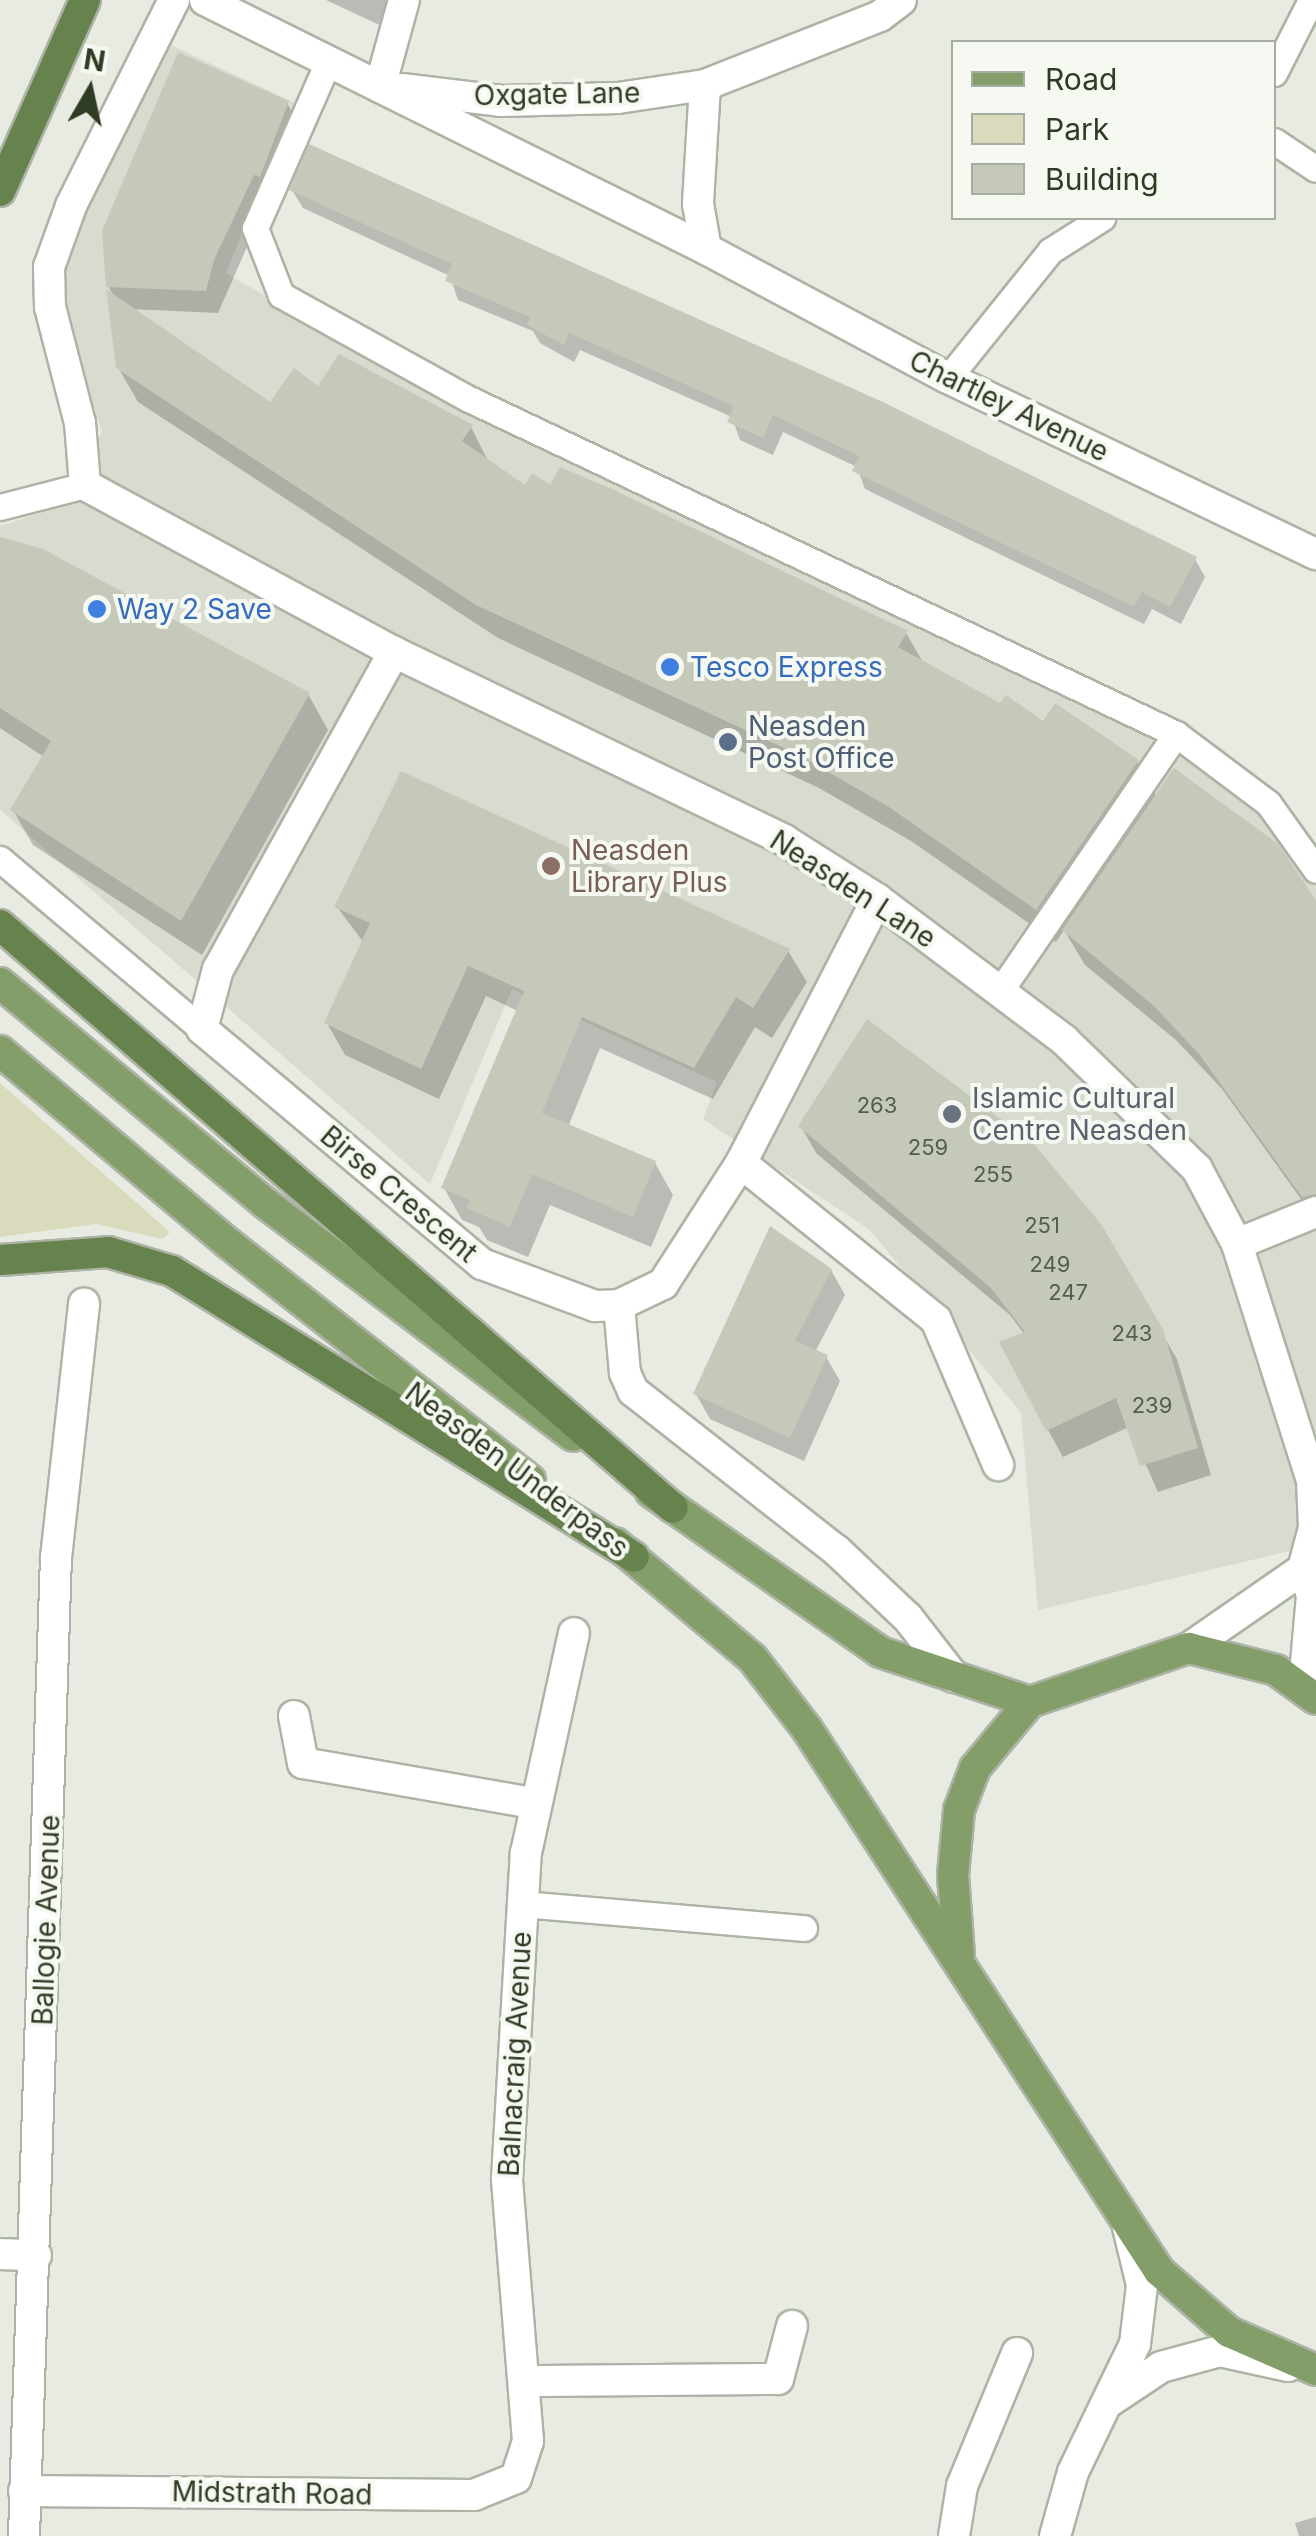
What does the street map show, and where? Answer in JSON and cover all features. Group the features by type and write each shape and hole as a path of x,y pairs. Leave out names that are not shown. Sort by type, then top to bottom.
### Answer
{"highway":[{"path":"0,191 85,0"},
{"path":"0,925 673,1508"},
{"path":"0,1260 108,1252 172,1271 634,1558"}],"main road":[{"name":"Neasden Underpass","path":"0,983 447,1346 845,1632 880,1652 1030,1702"},
{"name":"Neasden Underpass","path":"0,1051 412,1390 634,1558 753,1659 960,1958 1159,2271 1229,2332 1316,2371"},
{"path":"960,1958 952,1875 958,1810 975,1768 1030,1702 1188,1648 1239,1656 1310,1693"}],"street":[{"path":"85,486 80,423 50,308 49,267 70,206 174,0"},
{"name":"Chartley Avenue","path":"205,0 706,249 948,378 1316,554"},
{"path":"380,87 404,0"},
{"name":"Oxgate Lane","path":"380,87 501,101 618,98 705,85 789,55 901,0"},
{"path":"705,85 698,204 706,249"},
{"name":"Neasden Lane","path":"85,486 394,652 784,840 877,899 1064,1040 1196,1169 1237,1244 1312,1480 1314,1528 1303,1569 1312,1595 1310,1693"},
{"path":"202,1029 218,969 394,652"},
{"path":"877,899 742,1163 662,1284 619,1305 624,1373 633,1391 836,1550 908,1618 954,1676"},
{"name":"Birse Crescent","path":"202,1029 482,1264 595,1306 619,1305"},
{"path":"742,1163 936,1320 998,1465"},
{"path":"1237,1244 1316,1212"},
{"name":"Ballogie Avenue","path":"24,2536 56,1558 84,1304"},
{"path":"1188,1648 1303,1569"},
{"name":"Balnacraig Avenue","path":"516,2478 528,2441 508,2178 523,1904 532,1803 574,1633"},
{"path":"294,1716 303,1762 532,1803"},
{"path":"1055,2536 1073,2472 1135,2344 1142,2285 1128,2224"},
{"path":"0,2254 36,2255"},
{"path":"525,2381 778,2379 792,2326"},
{"path":"1110,2401 1161,2367 1220,2351 1316,2371"},
{"path":"954,2536 962,2486 1016,2353"},
{"name":"Midstrath Road","path":"24,2491 474,2495 516,2478"}],"lane":[{"path":"1276,69 1311,0"},
{"path":"328,64 255,228 282,295 469,399 1176,734 1268,803 1316,870"},
{"path":"1276,142 1316,169"},
{"path":"948,378 1050,251 1099,220"},
{"path":"0,507 85,486"},
{"path":"1000,991 1176,734"},
{"path":"0,859 202,1029"},
{"path":"523,1904 804,1928"}],"shaded area":[{"path":"169,44 295,103 226,273 459,409 1168,734 1264,809 1316,880 1316,1545 1038,1610 1021,1413 870,1230 703,1119 717,1082 512,989 430,1184 0,810 0,526 55,508 102,432 51,267"}],"green space":[{"path":"0,1083 170,1232 162,1239 96,1224 0,1237"}],"building":[{"path":"178,52 289,101 260,177 254,175 214,260 206,291 106,287 102,231"},
{"path":"309,144 885,403 1197,557 1170,607 1142,592 1134,607 852,471 859,456 773,415 763,438 727,422 734,406 569,333 564,345 527,325 530,317 445,281 452,264 289,190"},
{"path":"106,289 270,402 294,368 318,386 339,354 473,425 462,441 525,485 532,473 550,485 560,467 612,489 908,631 898,647 1000,703 1006,695 1043,721 1055,703 1139,760 1036,910 889,807 797,754 476,605 116,368"},
{"path":"0,537 43,549 310,693 181,921 10,810 51,741 0,708"},
{"path":"1174,768 1278,844 1316,900 1316,1194 1302,1197 1199,1054 1153,1005 1062,930"},
{"path":"401,771 790,949 753,1008 736,997 694,1068 582,1017 542,1113 656,1161 633,1217 532,1174 510,1227 466,1208 470,1200 441,1188 524,991 468,966 421,1069 324,1023 370,923 334,907"},
{"path":"867,1019 1033,1143 1101,1224 1163,1329 1198,1448 1140,1466 1116,1398 1046,1431 999,1342 1025,1332 991,1288 798,1126"},
{"path":"770,1226 832,1269 795,1341 828,1355 790,1438 693,1394"}],"place":[{"name":"Way 2 Save","path":"97,609"},
{"name":"Tesco Express","path":"670,667"},
{"name":"Neasden Post Office","path":"728,742"},
{"name":"Neasden Library Plus","path":"551,866"},
{"name":"Islamic Cultural Centre Neasden","path":"952,1114"}]}
